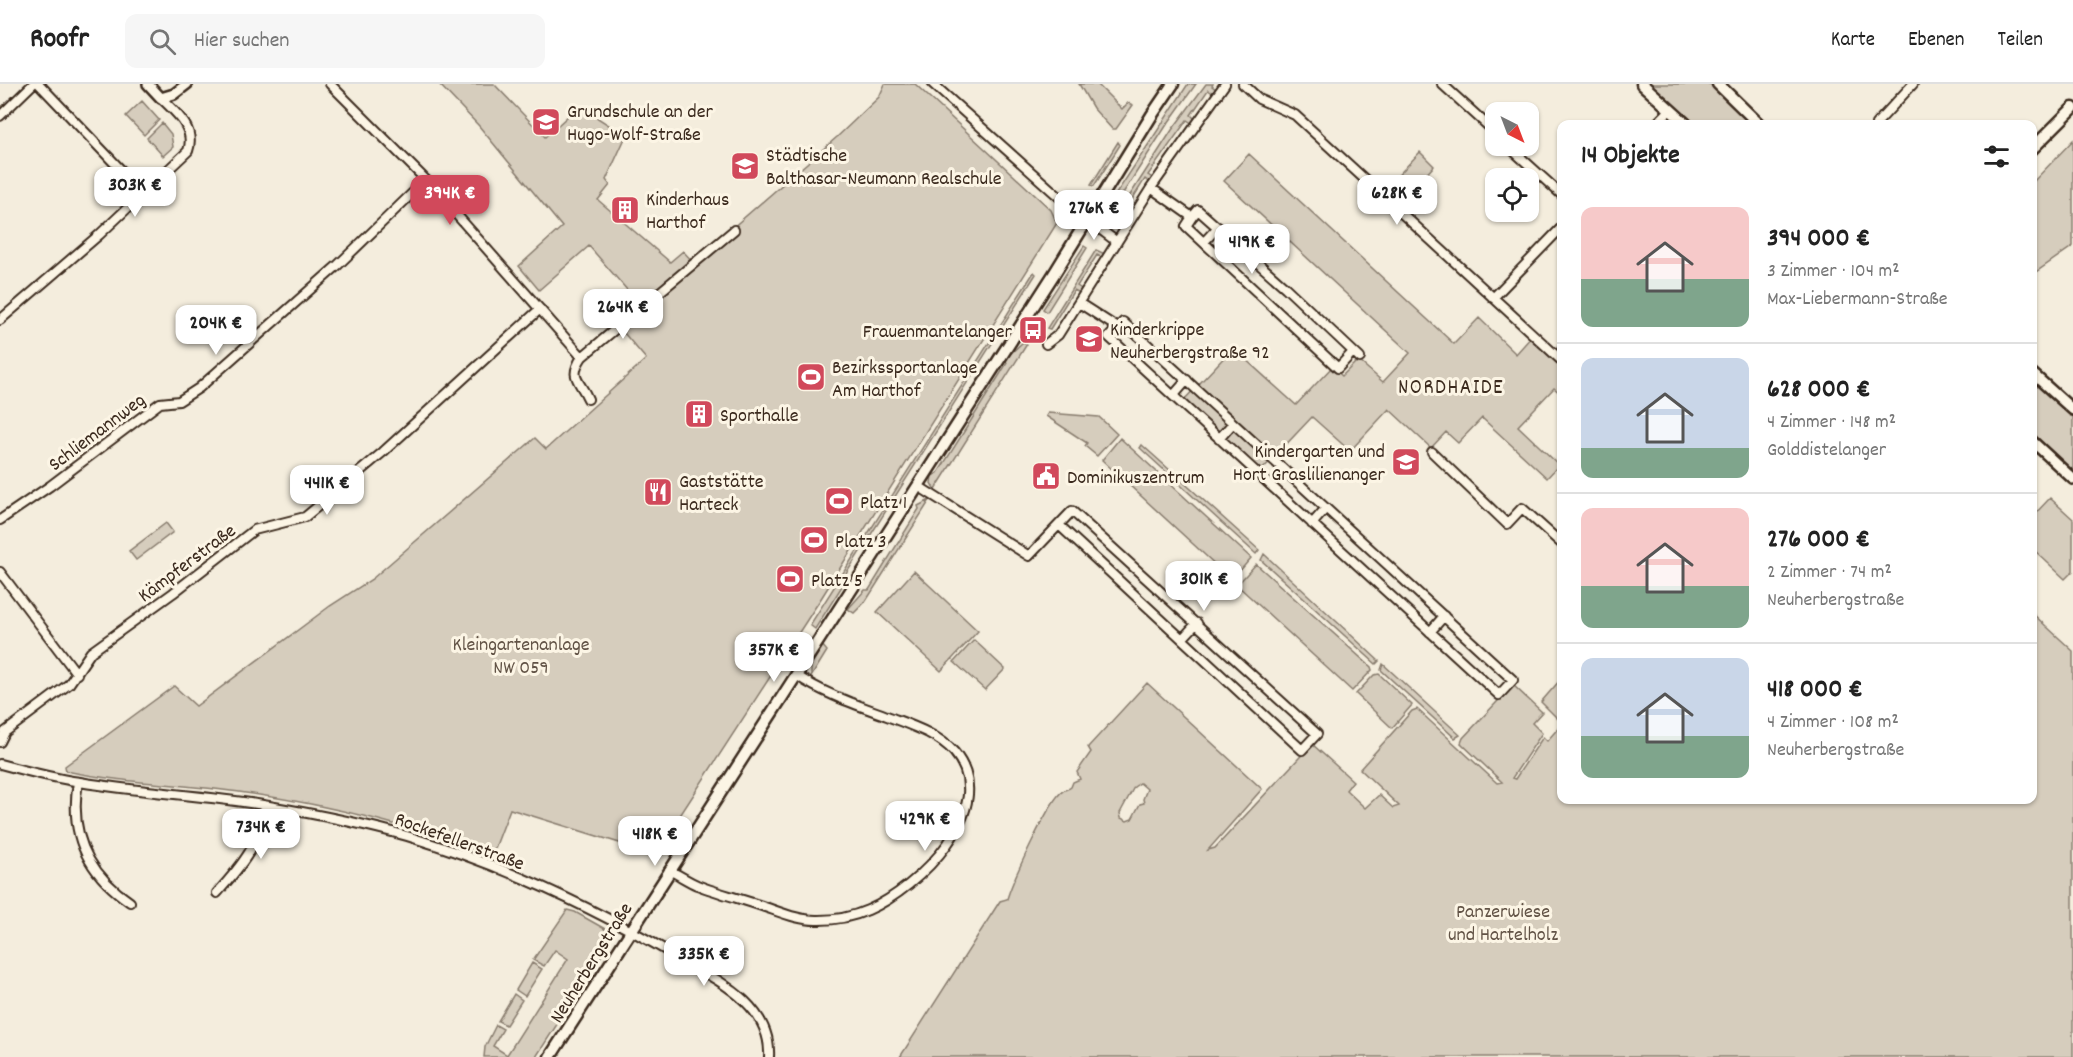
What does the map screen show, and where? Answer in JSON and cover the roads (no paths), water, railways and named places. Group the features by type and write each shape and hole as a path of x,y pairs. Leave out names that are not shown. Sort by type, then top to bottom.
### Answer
{"main road":[{"name":"Neuherbergstraße","path":"550,1057 918,486 1173,84"},
{"path":"1642,84 1681,120"},
{"path":"1718,84 1755,120"},
{"path":"2037,144 2073,108"}],"street":[{"path":"0,116 33,84"},
{"path":"39,84 142,193"},
{"path":"0,320 99,235 188,151 192,140 188,128 148,84"},
{"path":"161,98 174,94 188,84"},
{"path":"330,84 426,180 582,357"},
{"path":"933,84 1067,204 1117,242"},
{"path":"1046,344 1058,335 1152,188 1224,84"},
{"path":"1243,84 1259,99 1295,115 1557,356"},
{"path":"1442,84 1485,124"},
{"path":"1880,120 1913,84"},
{"path":"1660,120 1670,110"},
{"path":"1519,156 1557,190"},
{"name":"Schliemannweg","path":"0,520 50,486 160,403 179,401 199,388 330,273 426,180"},
{"path":"1152,188 1192,217"},
{"path":"1353,352 1338,368 1186,226 1198,210 1360,358"},
{"path":"1204,242 1218,227"},
{"path":"588,399 575,376 576,366 582,357 734,230"},
{"path":"1493,298 1557,232"},
{"path":"1079,303 1118,328"},
{"name":"Kämpferstraße","path":"0,742 5,732 69,684 91,652 173,593 254,530 305,517 383,452 540,309"},
{"path":"1123,322 1513,680 1499,695 1109,337 1118,328 1123,322"},
{"path":"2037,378 2073,410"},
{"path":"1173,396 1187,381"},
{"path":"1219,439 1233,423"},
{"path":"2037,446 2073,479"},
{"path":"1432,452 1507,524 1522,508 1557,540"},
{"path":"918,486 1029,556 1072,511 1317,734 1302,750 1059,525"},
{"path":"1312,524 1326,508"},
{"path":"0,572 77,674"},
{"path":"1430,632 1444,616"},
{"path":"1183,638 1197,623"},
{"path":"669,870 696,884 795,917 816,920 832,919 868,910 888,899 927,869 945,849 965,808 968,788 961,763 953,751 940,740 922,730 828,694 796,675"},
{"name":"Rockefellerstraße","path":"0,764 78,782 269,806 406,836 462,855 569,899 713,978 753,1008 768,1041 768,1057"},
{"path":"78,782 76,815 78,833 84,850 99,875 115,892 130,902"},
{"path":"218,892 247,858 260,836 269,806"}],"place":[{"name":"Grundschule an der Hugo-Wolf-Straße","path":"546,122"},
{"name":"Städtische Balthasar-Neumann Realschule","path":"745,166"},
{"name":"Kinderhaus Harthof","path":"625,210"},
{"name":"Frauenmantelanger","path":"1033,330"},
{"name":"Kinderkrippe Neuherbergstraße 92","path":"1089,339"},
{"name":"Bezirkssportanlage Am Harthof","path":"811,377"},
{"name":"Sporthalle","path":"699,414"},
{"name":"Kindergarten und Hort Graslilienanger","path":"1406,462"},
{"name":"Dominikuszentrum","path":"1046,476"},
{"name":"Gaststätte Harteck","path":"658,492"},
{"name":"Platz 1","path":"839,501"},
{"name":"Platz 3","path":"814,540"},
{"name":"Platz 5","path":"790,579"}],"district":[{"name":"NORDHAIDE","path":"1451,386"}],"park label":[{"name":"Kleingartenanlage NW 059","path":"521,654"},
{"name":"Panzerwiese und Hartelholz","path":"1503,922"}]}
